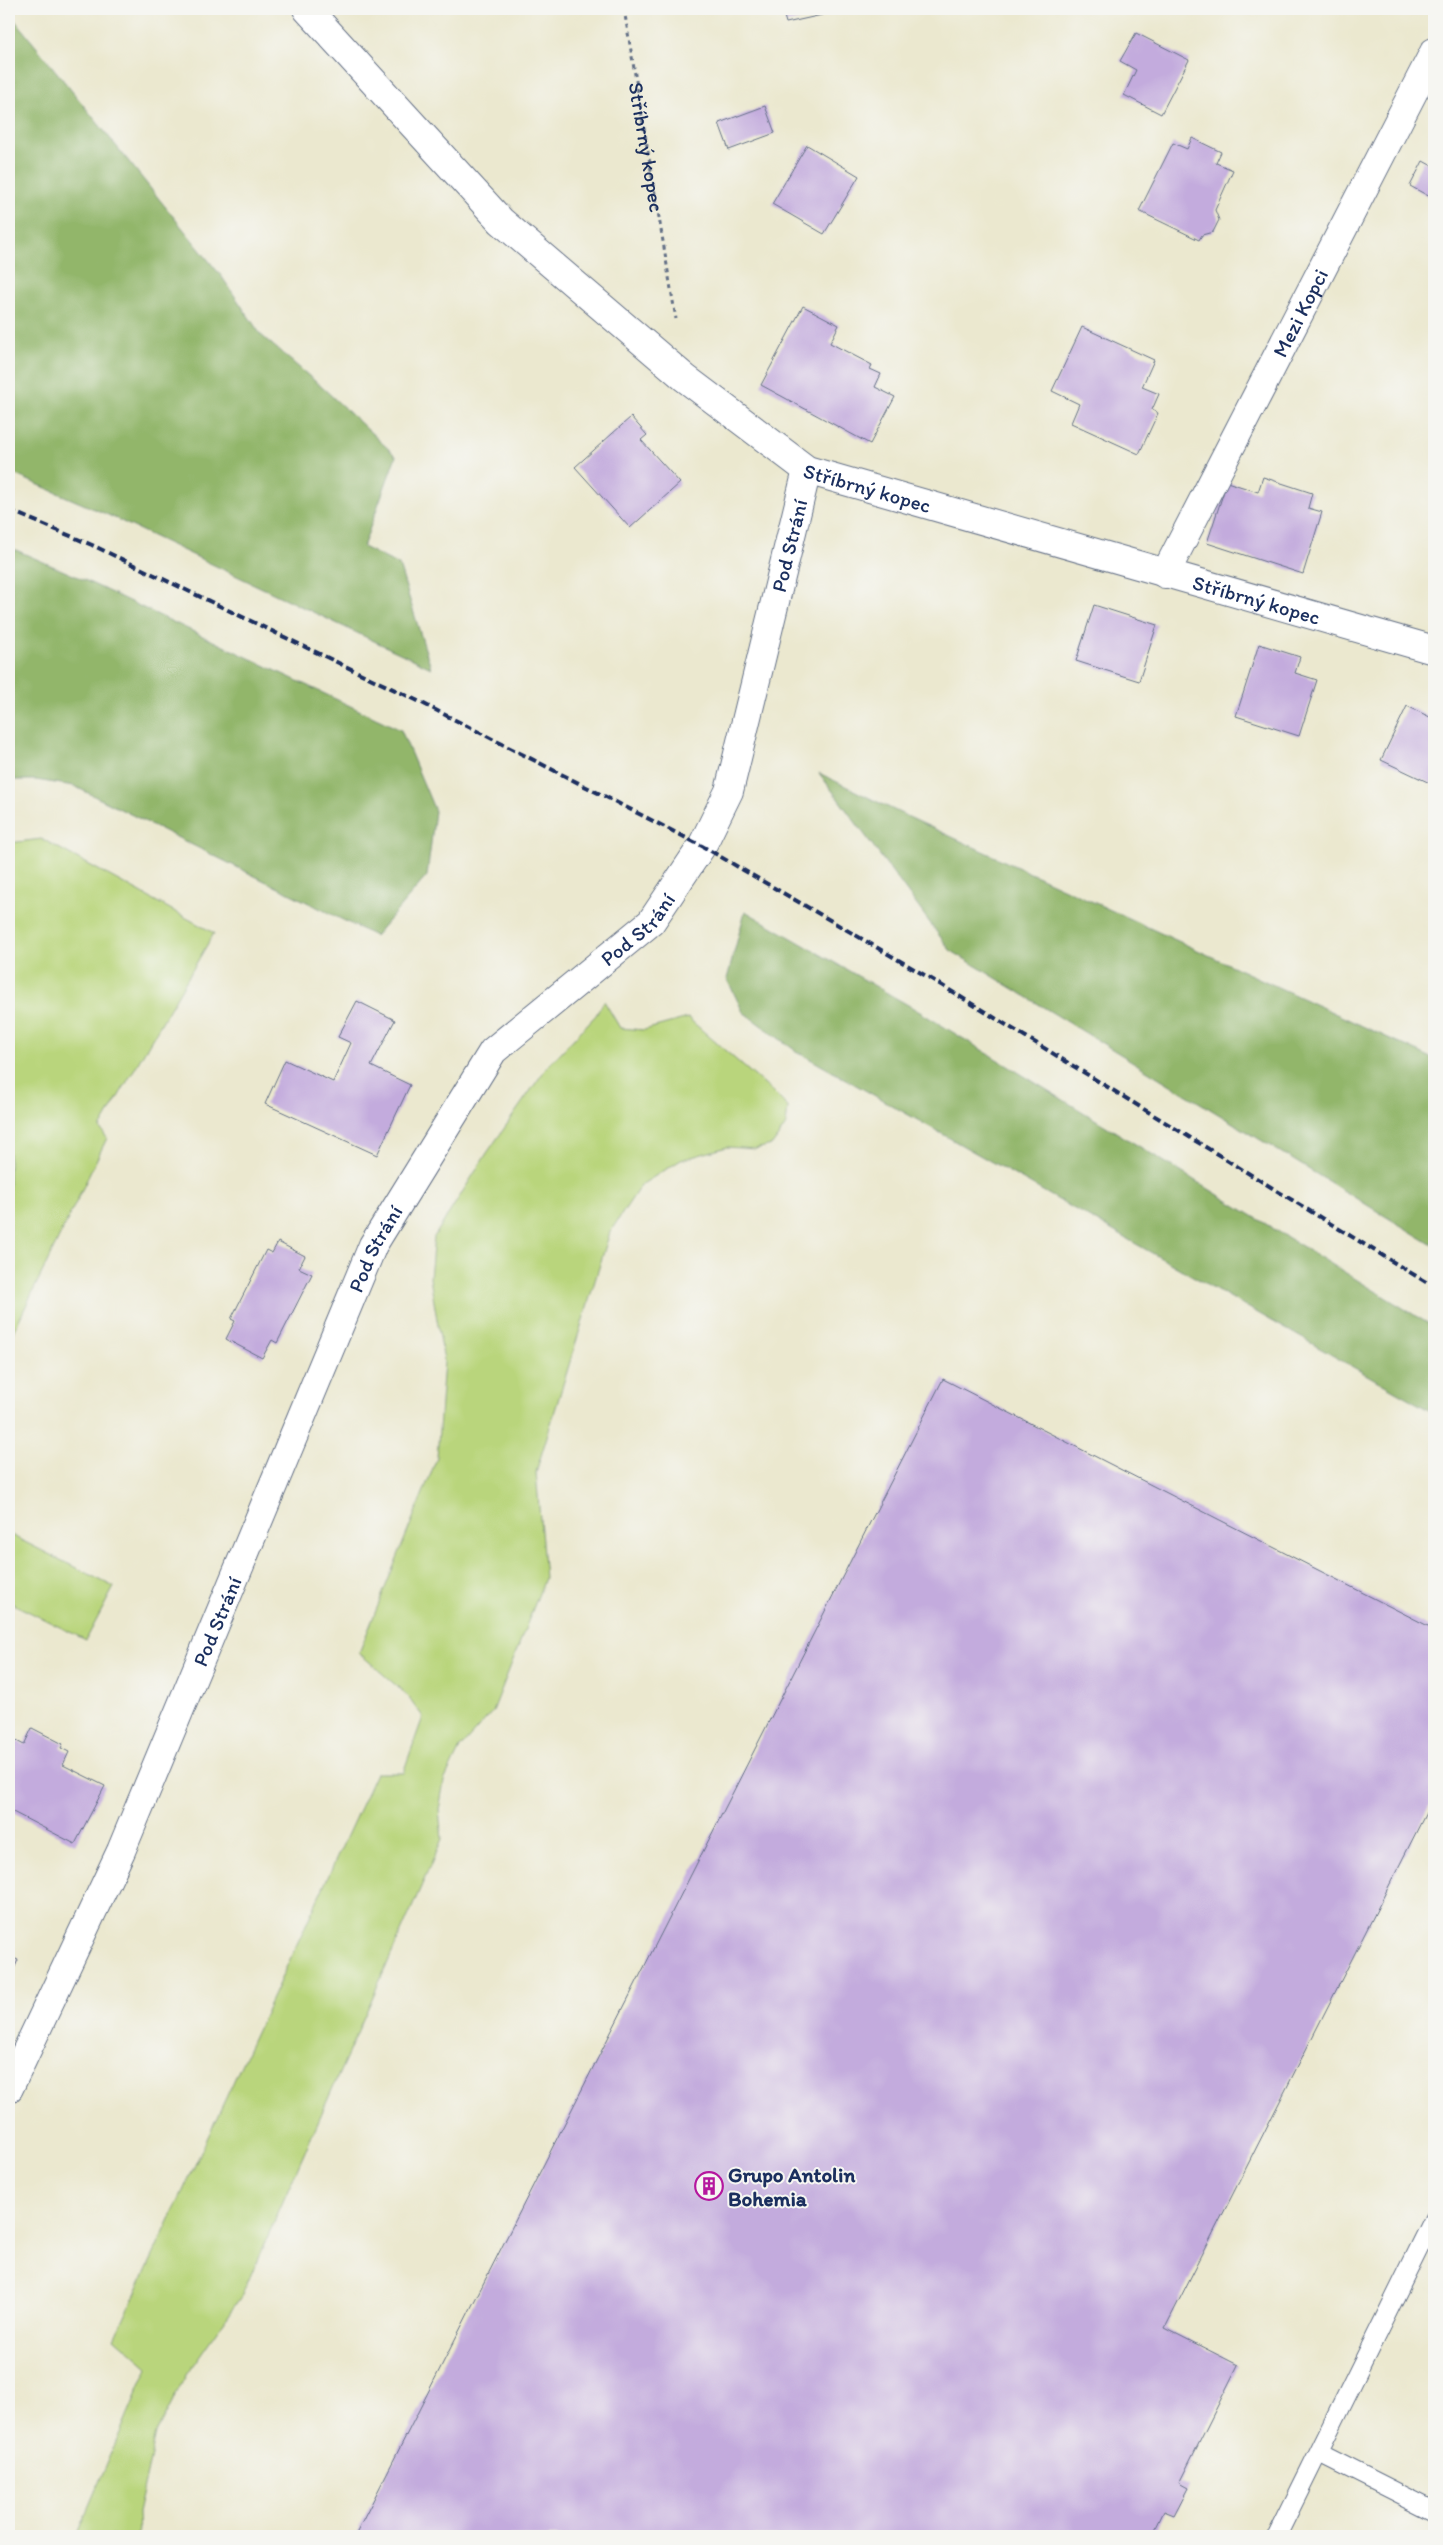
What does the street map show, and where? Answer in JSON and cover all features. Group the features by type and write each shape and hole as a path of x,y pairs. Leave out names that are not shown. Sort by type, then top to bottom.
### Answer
{"street":[{"name":"Stříbrný kopec","path":"307,9 501,221 685,378 807,470 1434,650"},
{"name":"Mezi Kopci","path":"1165,574 1434,52"},
{"name":"Pod Strání","path":"9,2088 120,1851 373,1245 494,1051 651,922 702,846 729,790 807,470"}],"lane":[{"path":"1277,2536 1434,2218"},
{"path":"1319,2453 1434,2510"}],"path":[{"name":"Stříbrný kopec","path":"624,9 676,320"}],"green space":[{"path":"9,13 222,277 261,335 323,388 396,456 363,547 399,565 431,668 106,514 9,472"},
{"path":"9,547 78,577 401,730 435,811 427,876 375,936 74,786 36,780 9,780"},
{"path":"819,773 900,813 1434,1059 1434,1246 950,950"},
{"path":"42,839 214,933 100,1128 107,1138 9,1341 9,843"},
{"path":"745,911 915,1009 1434,1327 1434,1413 796,1051 743,1012 727,979"},
{"path":"604,1001 620,1028 644,1030 688,1018 788,1107 786,1125 772,1145 755,1149 727,1147 681,1160 641,1185 610,1232 536,1472 545,1578 493,1711 460,1748 444,1781 439,1810 442,1839 242,2295 186,2375 156,2433 138,2513 139,2536 76,2536 148,2367 115,2338 376,1773 403,1773 423,1717 408,1696 359,1653 437,1458 444,1361 430,1278 434,1237 487,1153 547,1067 596,1015"},
{"path":"9,1534 114,1587 86,1640 9,1602"}],"building":[{"path":"782,9 820,9 822,15 786,23"},
{"path":"1136,33 1189,60 1161,114 1124,95 1136,70 1120,61"},
{"path":"765,106 775,133 729,150 719,123"},
{"path":"1192,138 1221,152 1216,163 1233,170 1215,210 1219,220 1213,232 1202,235 1199,240 1139,211 1173,143 1187,149"},
{"path":"807,145 859,176 824,234 772,204"},
{"path":"1423,161 1434,167 1434,199 1410,186"},
{"path":"803,306 839,325 830,343 872,365 870,369 881,374 875,387 895,397 870,444 761,385"},
{"path":"1082,327 1154,360 1142,387 1159,394 1152,410 1158,413 1139,454 1071,423 1079,404 1052,391"},
{"path":"631,417 647,435 641,440 680,483 630,528 575,467"},
{"path":"1263,477 1312,493 1308,508 1322,512 1303,574 1207,543 1227,482 1258,492"},
{"path":"1094,605 1157,625 1139,681 1076,661"},
{"path":"1259,644 1300,657 1295,673 1317,680 1299,736 1236,716"},
{"path":"1407,706 1434,719 1434,785 1381,760"},
{"path":"357,1001 395,1020 371,1066 410,1085 377,1155 265,1104 285,1060 333,1082 351,1043 338,1037"},
{"path":"278,1242 305,1256 299,1268 312,1274 277,1343 272,1340 262,1358 226,1339 235,1321 231,1319 266,1250 272,1253"},
{"path":"943,1379 1434,1629 1434,1797 1165,2328 1238,2365 1179,2483 1188,2488 1174,2515 1164,2511 1152,2536 355,2536"},
{"path":"32,1728 63,1744 61,1748 69,1752 63,1765 105,1786 75,1844 9,1810 9,1737 24,1745"},
{"path":"9,1956 18,1960 9,1980"}],"railway":[{"path":"9,510 92,545 416,700 702,846 933,980 1434,1287"}],"place":[{"name":"Grupo Antolin Bohemia","path":"709,2186"}]}
